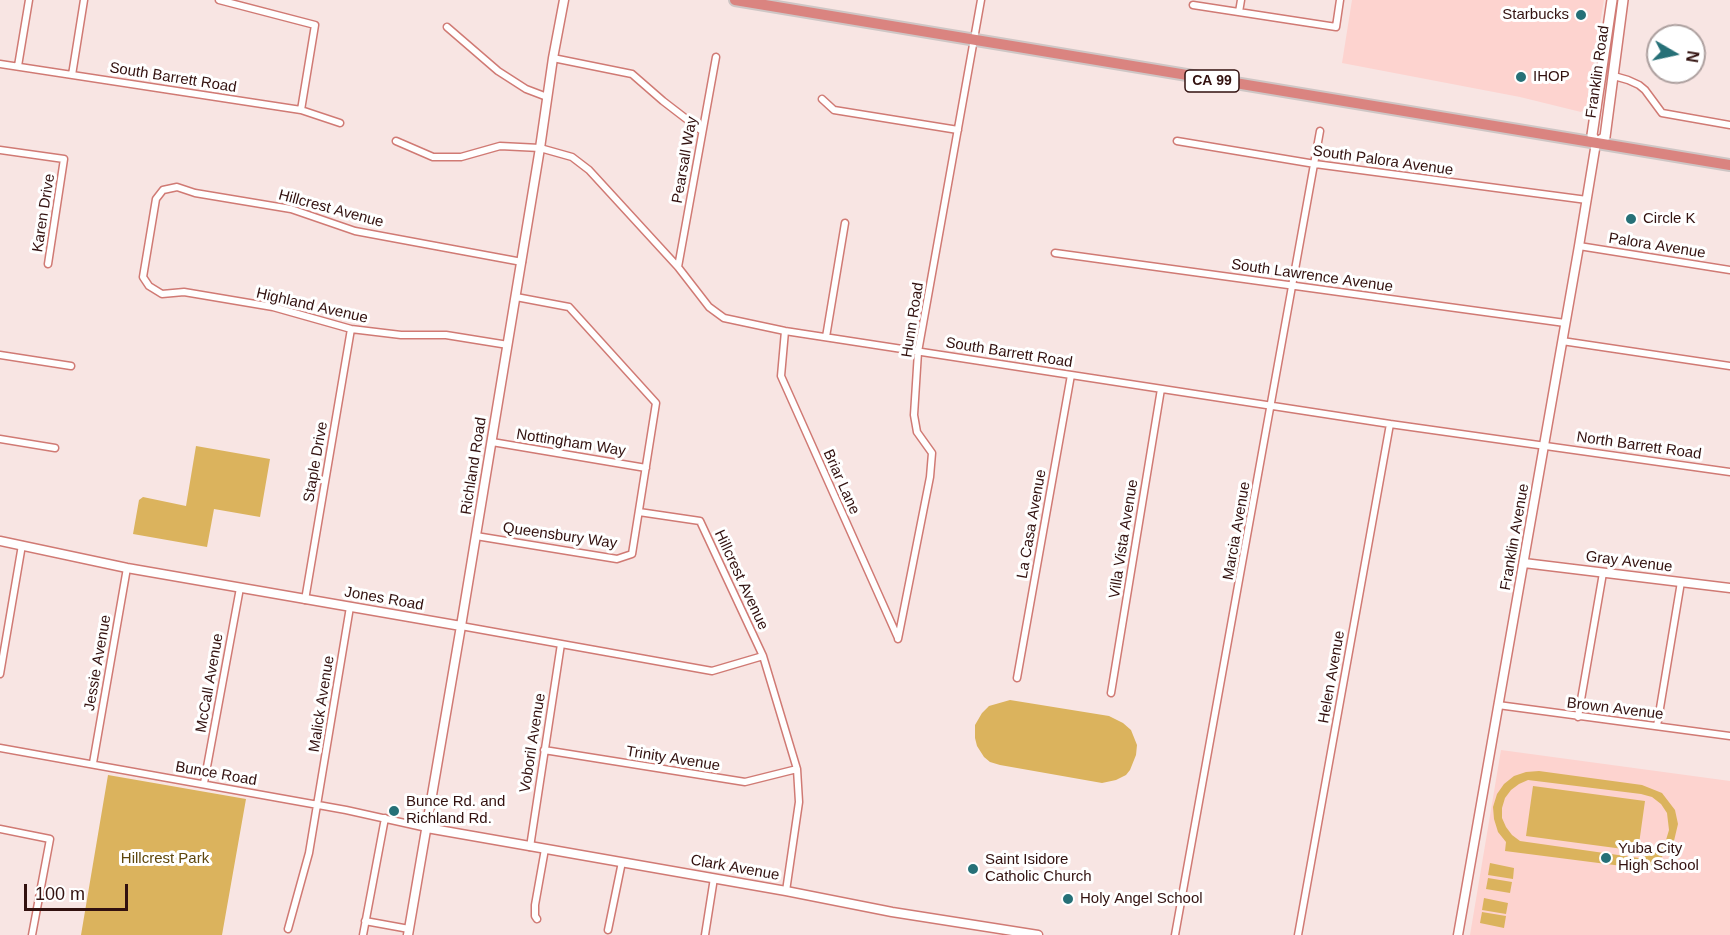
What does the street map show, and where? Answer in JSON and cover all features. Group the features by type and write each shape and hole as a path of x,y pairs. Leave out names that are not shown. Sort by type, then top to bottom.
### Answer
{"highway":[{"name":"CA 99","path":"735,0 1730,165"}],"main road":[{"name":"Franklin Road","path":"1611,0 1593,135 1596,143 1605,137 1623,0"}],"street":[{"path":"18,66 29,0"},
{"path":"72,75 84,0"},
{"path":"219,0 315,25 301,110"},
{"name":"Richland Road","path":"409,932 564,0"},
{"name":"Hunn Road","path":"898,639 930,477 932,453 917,432 918,351 981,0"},
{"path":"1239,12 1241,0"},
{"path":"1193,5 1336,27 1340,0"},
{"path":"447,27 498,71 526,89 547,97"},
{"name":"Pearsall Way","path":"678,267 716,57"},
{"path":"553,58 632,74 702,131"},
{"name":"South Barrett Road","path":"0,64 301,110 340,123"},
{"path":"1614,76 1628,80 1646,90 1662,113 1730,125"},
{"path":"822,99 834,110 958,130"},
{"name":"Marcia Avenue","path":"1175,935 1320,131"},
{"name":"South Barrett Road","path":"396,141 433,157 461,157 500,146 540,148 572,158 589,170 678,267 709,307 724,318 826,338 1390,424 1544,445"},
{"name":"South Palora Avenue","path":"1177,141 1315,164 1587,200"},
{"name":"Franklin Avenue","path":"1458,935 1580,246 1596,143"},
{"name":"Karen Drive","path":"0,150 64,159 48,264"},
{"name":"Hillcrest Avenue","path":"149,286 143,277 156,199 163,190 177,187 195,193 291,209 355,231 522,262"},
{"path":"826,338 845,223"},
{"name":"Palora Avenue","path":"1580,246 1730,270"},
{"name":"South Lawrence Avenue","path":"1055,253 1565,323"},
{"name":"Highland Avenue","path":"149,286 162,294 184,292 273,308 351,329 401,335 446,335 508,345"},
{"path":"516,297 569,307 656,403 639,512"},
{"name":"Staple Drive","path":"305,600 351,329"},
{"name":"Briar Lane","path":"785,331 781,376 898,639"},
{"path":"1562,341 1730,366"},
{"path":"0,355 71,366"},
{"name":"La Casa Avenue","path":"1017,678 1071,375"},
{"name":"Villa Vista Avenue","path":"1111,693 1161,389"},
{"name":"Helen Avenue","path":"1298,935 1390,424"},
{"path":"0,439 55,448"},
{"name":"Nottingham Way","path":"492,442 646,468"},
{"name":"North Barrett Road","path":"1544,445 1730,472"},
{"name":"Hillcrest Avenue","path":"639,512 700,521 763,656 797,769 799,802 786,891"},
{"name":"Queensbury Way","path":"476,536 617,560 632,554 639,512"},
{"name":"Jones Road","path":"0,541 127,568 712,671 763,656"},
{"path":"0,674 22,545"},
{"name":"Gray Avenue","path":"1524,563 1730,588"},
{"name":"Jessie Avenue","path":"93,763 127,568"},
{"path":"1578,717 1603,573"},
{"path":"1656,726 1681,582"},
{"name":"McCall Avenue","path":"204,783 240,588"},
{"name":"Malick Avenue","path":"288,929 306,866 350,607"},
{"name":"Voboril Avenue","path":"530,847 561,644"},
{"name":"Brown Avenue","path":"1498,705 1730,736"},
{"name":"Bunce Road","path":"0,748 317,804 427,828"},
{"name":"Trinity Avenue","path":"544,750 745,782 797,769"},
{"path":"363,935 385,818"},
{"name":"Clark Avenue","path":"427,828 786,891 892,912 1038,935"},
{"path":"0,830 50,838 32,935"},
{"path":"537,919 534,911 545,849"},
{"path":"608,930 622,862"},
{"path":"705,935 714,878"},
{"path":"365,921 409,932"}],"shaded area":[{"path":"1352,0 1604,0 1586,108 1581,112 1520,97 1342,63"},
{"name":"Yuba City High School","path":"1501,750 1730,781 1730,935 1470,935"}],"green space":[{"path":"196,446 270,459 260,517 214,509 207,547 133,534 139,500 143,497 186,506"},
{"path":"1010,700 1109,716 1123,723 1131,730 1137,745 1130,770 1116,780 1102,783 990,762 977,746 975,725 989,706"},
{"path":"1539,771 1642,785 1662,793 1675,810 1678,824 1673,845 1659,860 1662,861 1661,871 1505,851 1506,842 1498,832 1493,807 1497,794 1504,784 1514,776","holes":["1528,780 1652,797 1661,804 1667,813 1669,830 1666,840 1654,853 1639,858 1520,841 1512,835 1502,818 1505,798 1511,790"]},
{"name":"Hillcrest Park","path":"108,775 246,799 222,935 81,935"},
{"path":"1533,786 1645,801 1638,851 1526,836"},
{"path":"1490,863 1514,868 1513,879 1488,875"},
{"path":"1488,878 1512,882 1510,893 1486,889"},
{"path":"1484,898 1508,903 1506,914 1482,910"},
{"path":"1482,912 1506,916 1504,928 1480,923"}],"place":[{"name":"Starbucks","path":"1581,15"},
{"name":"IHOP","path":"1521,77"},
{"name":"Circle K","path":"1631,219"},
{"name":"Bunce Rd. and Richland Rd.","path":"394,811"},
{"name":"Yuba City High School","path":"1606,858"},
{"name":"Saint Isidore Catholic Church","path":"973,869"},
{"name":"Holy Angel School","path":"1068,899"}]}
